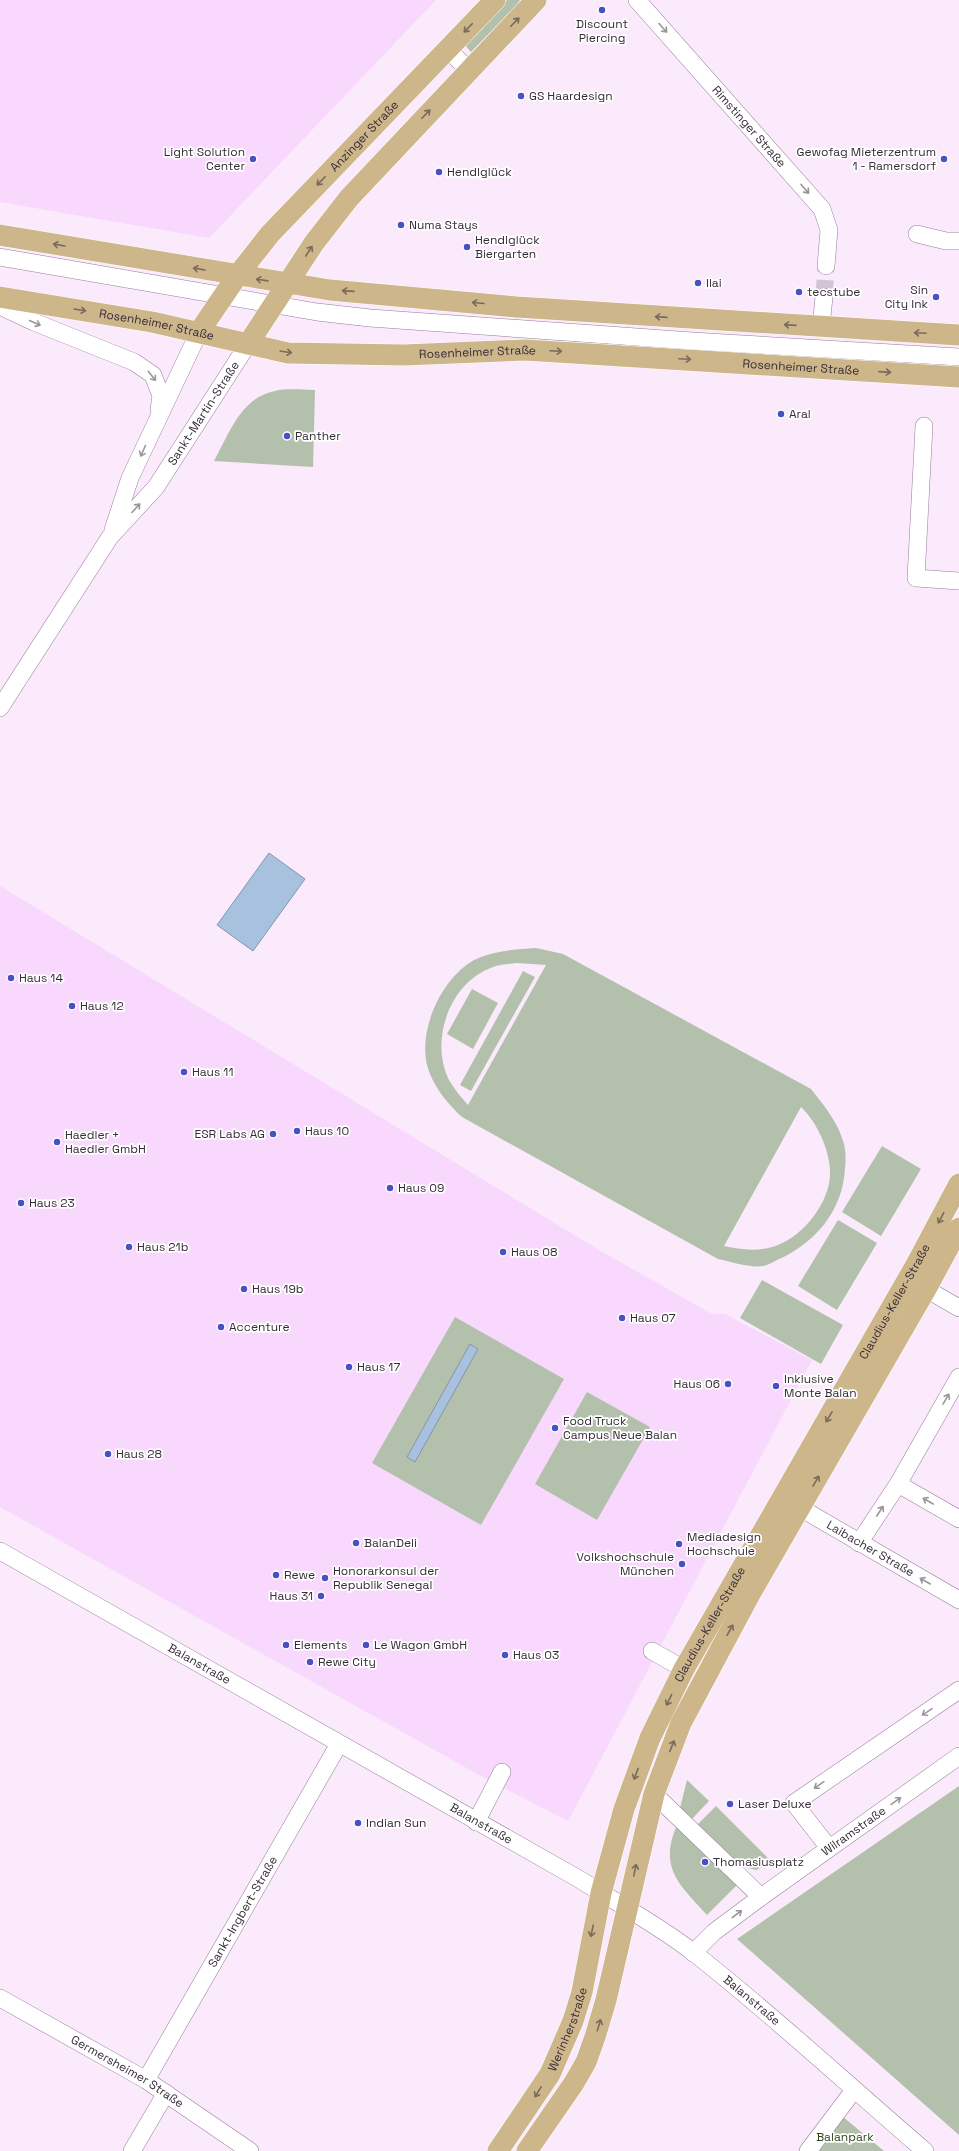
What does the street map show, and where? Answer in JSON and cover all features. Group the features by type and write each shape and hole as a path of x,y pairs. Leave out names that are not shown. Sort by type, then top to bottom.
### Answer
{"main road":[{"name":"Anzinger Straße","path":"237,276 270,234 495,0"},
{"path":"288,283 314,243 348,198 536,0"},
{"path":"0,235 237,276 330,290 517,307 959,335"},
{"name":"Sankt-Martin-Straße","path":"199,332 237,276"},
{"name":"Sankt-Martin-Straße","path":"248,344 288,283"},
{"name":"Rosenheimer Straße","path":"0,297 152,322 288,353 404,355 526,350 959,377"},
{"name":"Claudius-Keller-Straße","path":"627,1908 654,1794 681,1723 750,1594 791,1503 959,1184"},
{"name":"Claudius-Keller-Straße","path":"601,1893 634,1779 650,1738 684,1669 926,1290 959,1228"},
{"name":"Werinherstraße","path":"498,2151 550,2074 573,2021 582,1992 601,1893"},
{"path":"527,2151 574,2083 586,2062 606,2000 627,1908"}],"street":[{"name":"Rimstinger Straße","path":"637,0 822,209 829,230 826,266"},
{"path":"447,49 469,70"},
{"path":"917,234 946,241 959,241"},
{"name":"Rosenheimer Straße","path":"0,256 275,303 317,312 406,321 692,341 959,357"},
{"path":"821,327 824,297"},
{"path":"0,306 34,322 134,362 150,373 158,386 161,396 159,416"},
{"name":"Sankt-Martin-Straße","path":"110,537 130,478 199,332"},
{"name":"Sankt-Martin-Straße","path":"0,708 110,537 156,487 248,344"},
{"path":"924,426 916,578 959,581"},
{"path":"926,1290 959,1308"},
{"path":"859,1543 898,1484 959,1377"},
{"path":"898,1484 959,1519"},
{"name":"Laibacher Straße","path":"791,1503 959,1600"},
{"name":"Balanstraße","path":"0,1551 627,1908 693,1953 925,2151"},
{"path":"652,1652 684,1669"},
{"path":"829,1848 794,1803 959,1690"},
{"name":"Sankt-Ingbert-Straße","path":"146,2080 339,1744"},
{"name":"Wilramstraße","path":"693,1953 714,1932 761,1897 959,1756"},
{"path":"476,1822 502,1772"},
{"path":"654,1794 761,1897"},
{"name":"Germersheimer Straße","path":"0,1998 146,2080 250,2151"},
{"path":"808,2151 854,2090"},
{"path":"132,2151 166,2093"}],"shaded area":[{"path":"0,0 436,0 209,238 0,202"},
{"path":"0,886 604,1253 712,1314 725,1314 812,1360 568,1821 481,1776 0,1507"}],"green space":[{"path":"507,0 520,0 518,4 471,52 464,44"},
{"path":"280,390 315,390 313,467 214,461 237,418 253,401 263,395"},
{"path":"536,948 563,954 811,1089 833,1119 843,1141 846,1156 843,1183 839,1198 825,1223 815,1234 791,1253 765,1266 747,1265 718,1259 462,1117 448,1103 436,1086 430,1074 426,1059 425,1043 428,1027 433,1010 441,995 462,969 474,960 497,953","holes":["517,963 546,965 468,1105 449,1080 443,1064 441,1048 447,1014 465,985 478,975 496,966","801,1107 807,1113 822,1138 830,1166 829,1186 820,1207 806,1226 797,1234 778,1245 764,1249 751,1250 724,1246"]},
{"path":"523,971 535,977 471,1091 460,1085"},
{"path":"472,989 498,1003 473,1049 447,1034"},
{"path":"882,1146 921,1169 881,1236 842,1212"},
{"path":"838,1220 877,1243 837,1310 798,1286"},
{"path":"762,1280 843,1325 821,1364 740,1318"},
{"path":"455,1317 564,1379 481,1525 372,1463"},
{"path":"587,1392 650,1427 597,1520 535,1484"},
{"path":"687,1780 709,1801 692,1819 680,1808"},
{"path":"959,1786 959,2135 737,1939"},
{"path":"716,1806 772,1862 756,1870 741,1866 697,1825"},
{"path":"677,1825 738,1884 707,1915 681,1885 671,1864 670,1853 672,1840"},
{"name":"Balanpark","path":"842,2116 884,2151 816,2151"}],"water":[{"path":"269,853 305,879 253,951 217,925"},
{"path":"470,1344 478,1349 415,1462 407,1457"}],"tunnel":[{"path":"824,297 826,266"}],"place":[{"name":"Discount Piercing","path":"602,10"},
{"name":"GS Haardesign","path":"521,96"},
{"name":"Light Solution Center","path":"253,159"},
{"name":"Gewofag Mieterzentrum 1 - Ramersdorf","path":"944,159"},
{"name":"Hendlglück","path":"439,172"},
{"name":"Numa Stays","path":"401,225"},
{"name":"Hendlglück Biergarten","path":"467,247"},
{"name":"Ilai","path":"698,283"},
{"name":"tecstube","path":"799,292"},
{"name":"Sin City Ink","path":"936,297"},
{"name":"Aral","path":"781,414"},
{"name":"Panther","path":"287,436"},
{"name":"Haus 14","path":"11,978"},
{"name":"Haus 12","path":"72,1006"},
{"name":"Haus 11","path":"184,1072"},
{"name":"Haus 10","path":"297,1131"},
{"name":"ESR Labs AG","path":"273,1134"},
{"name":"Haedler + Haedler GmbH","path":"57,1142"},
{"name":"Haus 09","path":"390,1188"},
{"name":"Haus 23","path":"21,1203"},
{"name":"Haus 21b","path":"129,1247"},
{"name":"Haus 08","path":"503,1252"},
{"name":"Haus 19b","path":"244,1289"},
{"name":"Haus 07","path":"622,1318"},
{"name":"Accenture","path":"221,1327"},
{"name":"Haus 17","path":"349,1367"},
{"name":"Haus 06","path":"728,1384"},
{"name":"Inklusive Monte Balan","path":"776,1386"},
{"name":"Food Truck Campus Neue Balan","path":"555,1428"},
{"name":"Haus 28","path":"108,1454"},
{"name":"BalanDeli","path":"356,1543"},
{"name":"Mediadesign Hochschule","path":"679,1544"},
{"name":"Volkshochschule München","path":"682,1564"},
{"name":"Rewe","path":"276,1575"},
{"name":"Honorarkonsul der Republik Senegal","path":"325,1578"},
{"name":"Haus 31","path":"321,1596"},
{"name":"Elements","path":"286,1645"},
{"name":"Le Wagon GmbH","path":"366,1645"},
{"name":"Haus 03","path":"505,1655"},
{"name":"Rewe City","path":"310,1662"},
{"name":"Laser Deluxe","path":"730,1804"},
{"name":"Indian Sun","path":"358,1823"},
{"name":"Thomasiusplatz","path":"705,1862"}]}
